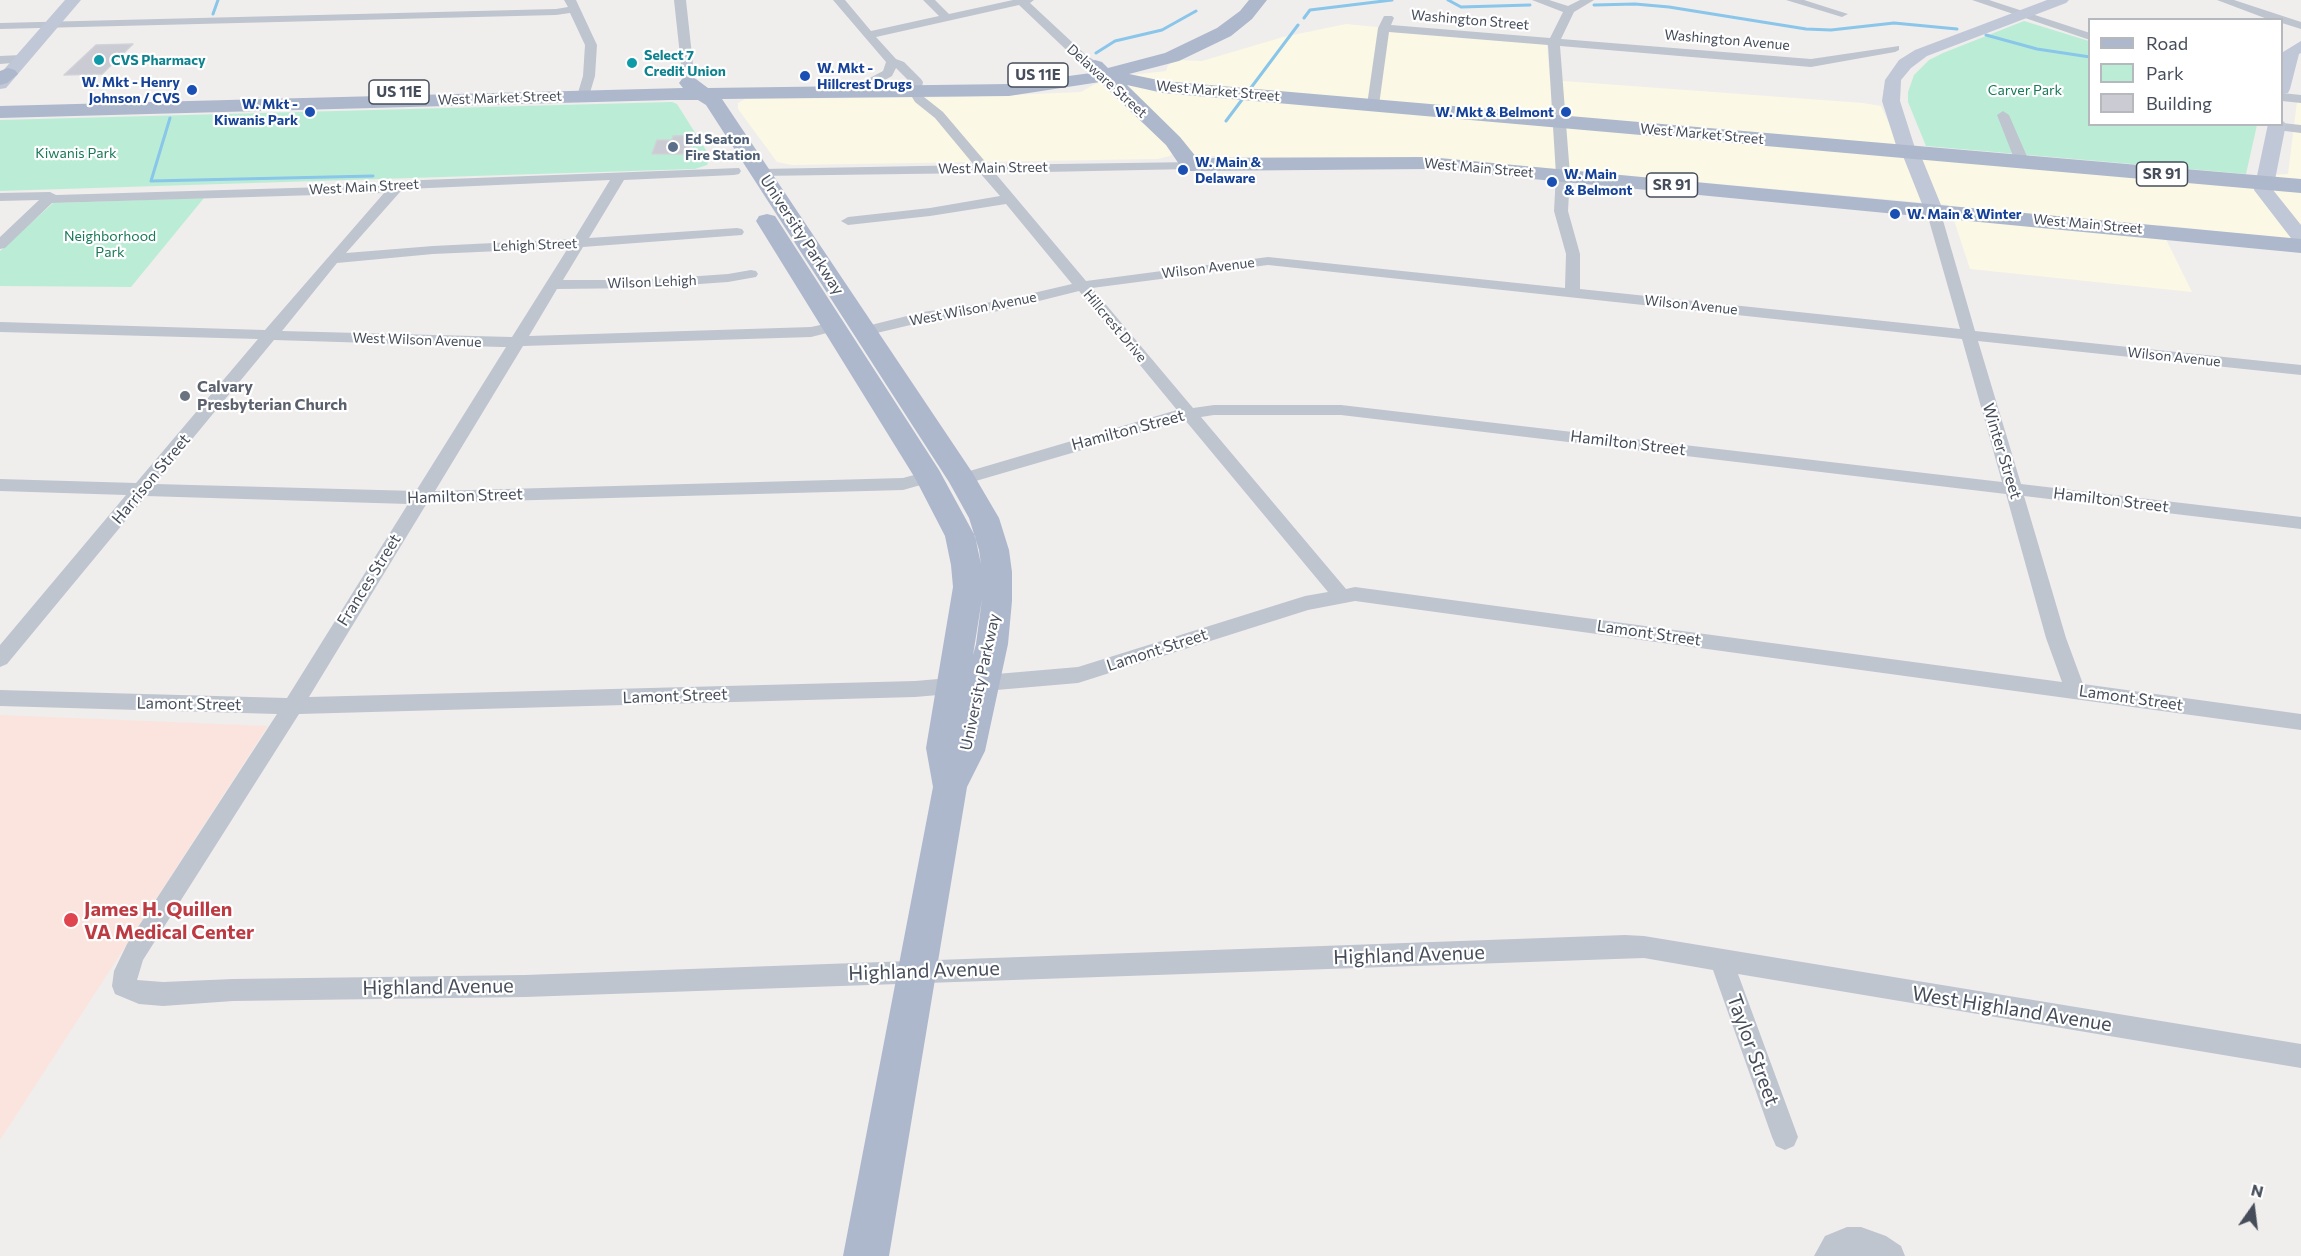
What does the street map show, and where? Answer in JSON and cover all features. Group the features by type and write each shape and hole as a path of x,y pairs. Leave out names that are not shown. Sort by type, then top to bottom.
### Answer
{"main road":[{"path":"6,71 73,0"},
{"name":"US 11E","path":"916,87 1100,71 1160,61 1224,32 1246,15 1258,0"},
{"path":"1933,210 1910,152 1905,145 1891,101 1893,80 1905,64 1921,53 2061,0"},
{"name":"US 11E","path":"963,92 1050,86 1100,71 1163,45 1211,19"},
{"path":"2283,85 2291,52 2301,46"},
{"path":"1160,61 1154,73 1164,82 1177,87"},
{"name":"West Market Street","path":"1100,71 1142,84 2301,186"},
{"name":"Delaware Street","path":"1100,71 1173,141 1191,165"},
{"name":"West Market Street","path":"694,90 870,83 963,92"},
{"path":"1124,95 1125,87 1142,84"},
{"name":"West Market Street","path":"0,103 916,87"},
{"path":"694,90 690,101 702,120"},
{"name":"University Parkway","path":"694,90 713,101 962,479 984,518 994,550 997,601 992,644 967,685 943,748 950,787 915,972 866,1256"},
{"path":"1009,90 1097,91 1108,94 1142,113"},
{"name":"West Market Street","path":"0,112 585,91"},
{"path":"939,115 936,107 939,102 950,95 963,92"},
{"path":"2277,126 2263,190 2301,238"},
{"name":"University Parkway","path":"727,160 929,477 955,524 966,565 968,587 964,623 967,685"},
{"name":"West Main Street","path":"1191,165 1397,162 1563,175 2301,246"}],"street":[{"path":"680,0 694,90"},
{"name":"Hillcrest Drive","path":"839,0 892,62 900,65 916,87 919,99 939,115 1341,595"},
{"path":"928,0 947,18"},
{"path":"868,35 1023,0"},
{"name":"Delaware Street","path":"1023,0 1081,58 1100,71"},
{"path":"1538,0 1569,10"},
{"path":"1572,293 1573,254 1561,211 1563,175 1554,42 1569,10 1588,0"},
{"path":"1792,0 1842,14"},
{"path":"1978,0 2088,36"},
{"path":"2223,0 2277,18"},
{"path":"0,26 556,12 572,5 591,45 585,91"},
{"path":"2283,20 2301,26"},
{"name":"Washington Street","path":"1373,105 1384,28 1554,42"},
{"name":"Washington Avenue","path":"1554,42 1810,63 1895,48"},
{"path":"870,83 888,73 892,62"},
{"path":"2283,97 2301,99"},
{"path":"2003,115 2022,162"},
{"path":"2283,126 2301,129"},
{"name":"West Main Street","path":"0,197 50,196 48,199 395,189 414,185 619,177 727,160"},
{"name":"West Main Street","path":"762,173 982,167 1191,165"},
{"name":"Frances Street","path":"124,986 126,971 135,952 292,706 619,177"},
{"name":"Harrison Street","path":"0,659 273,335 333,259 395,189"},
{"path":"0,245 48,199"},
{"path":"848,221 930,213 1009,199"},
{"name":"Winter Street","path":"1933,210 2056,638 2075,690"},
{"name":"Lehigh Street","path":"333,259 433,250 737,232"},
{"name":"Wilson Avenue","path":"1082,286 1268,261 2301,370"},
{"name":"Wilson Lehigh","path":"552,285 643,284 728,278 751,274"},
{"name":"West Wilson Avenue","path":"864,331 923,317 999,306 1082,286"},
{"name":"West Wilson Avenue","path":"0,327 517,342 811,332 834,327"},
{"name":"Hamilton Street","path":"962,479 1174,416 1214,410 1341,410 2301,523"},
{"name":"Hamilton Street","path":"0,485 420,498 903,484 929,477"},
{"name":"Lamont Street","path":"0,698 292,706 767,694 967,685 1078,675 1305,603 1355,594 2301,722"},
{"name":"Highland Avenue","path":"124,986 139,992 163,994 233,990 525,986 1625,946 1644,947 1723,962"},
{"name":"West Highland Avenue","path":"1723,962 2301,1056"},
{"name":"Taylor Street","path":"1723,962 1785,1137"},
{"path":"1828,1256 1835,1246 1847,1241 1861,1241 1876,1246 1891,1256"}],"shaded area":[{"path":"1346,24 1547,44 1550,80 1881,106 1898,143 1926,148 2249,176 2288,174 2297,101 2301,101 2301,240 2159,225 2192,292 1970,269 1949,205 1424,157 1222,157 1173,152 1170,156 1158,159 792,165 777,162 738,109 738,103 745,99 962,97 1081,92 1095,84 1131,75 1166,71 1168,65 1177,60 1202,61 1283,37"},
{"name":"James H. Quillen VA Medical Center","path":"0,715 268,726 0,1140"}],"green space":[{"name":"Carver Park","path":"2024,21 2088,41 2088,126 2257,126 2246,174 1926,146 1908,102 1908,92 1914,75 1929,60"},
{"name":"Kiwanis Park","path":"672,102 677,104 711,158 707,165 695,169 0,191 0,120"},
{"name":"Neighborhood Park","path":"204,198 131,287 0,286 0,251 53,203"}],"building":[{"name":"CVS Pharmacy","path":"133,44 102,74 64,75 96,45"},
{"name":"Ed Seaton Fire Station","path":"695,135 688,154 652,154 657,140 672,140 673,136"}],"waterway":[{"path":"213,14 218,0"},
{"path":"1304,18 1310,10 1392,0"},
{"path":"1448,0 1461,7 1530,5"},
{"path":"1594,5 1635,4 1669,7 1806,29 1831,30 1894,23 1957,29"},
{"path":"1096,53 1115,41 1162,30 1196,11"},
{"path":"1226,121 1298,25"},
{"path":"1986,35 2037,49 2088,57"},
{"path":"170,118 151,181 373,176"}],"place":[{"name":"CVS Pharmacy","path":"99,60"},
{"name":"Select 7 Credit Union","path":"632,63"},
{"name":"W. Mkt - Hillcrest Drugs","path":"805,76"},
{"name":"W. Mkt - Henry Johnson / CVS","path":"192,90"},
{"name":"W. Mkt - Kiwanis Park","path":"310,112"},
{"name":"W. Mkt & Belmont","path":"1566,112"},
{"name":"Ed Seaton Fire Station","path":"673,147"},
{"name":"W. Main & Delaware","path":"1183,170"},
{"name":"W. Main & Belmont","path":"1552,182"},
{"name":"W. Main & Winter","path":"1895,214"},
{"name":"Calvary Presbyterian Church","path":"185,396"},
{"name":"James H. Quillen VA Medical Center","path":"71,920"}]}
